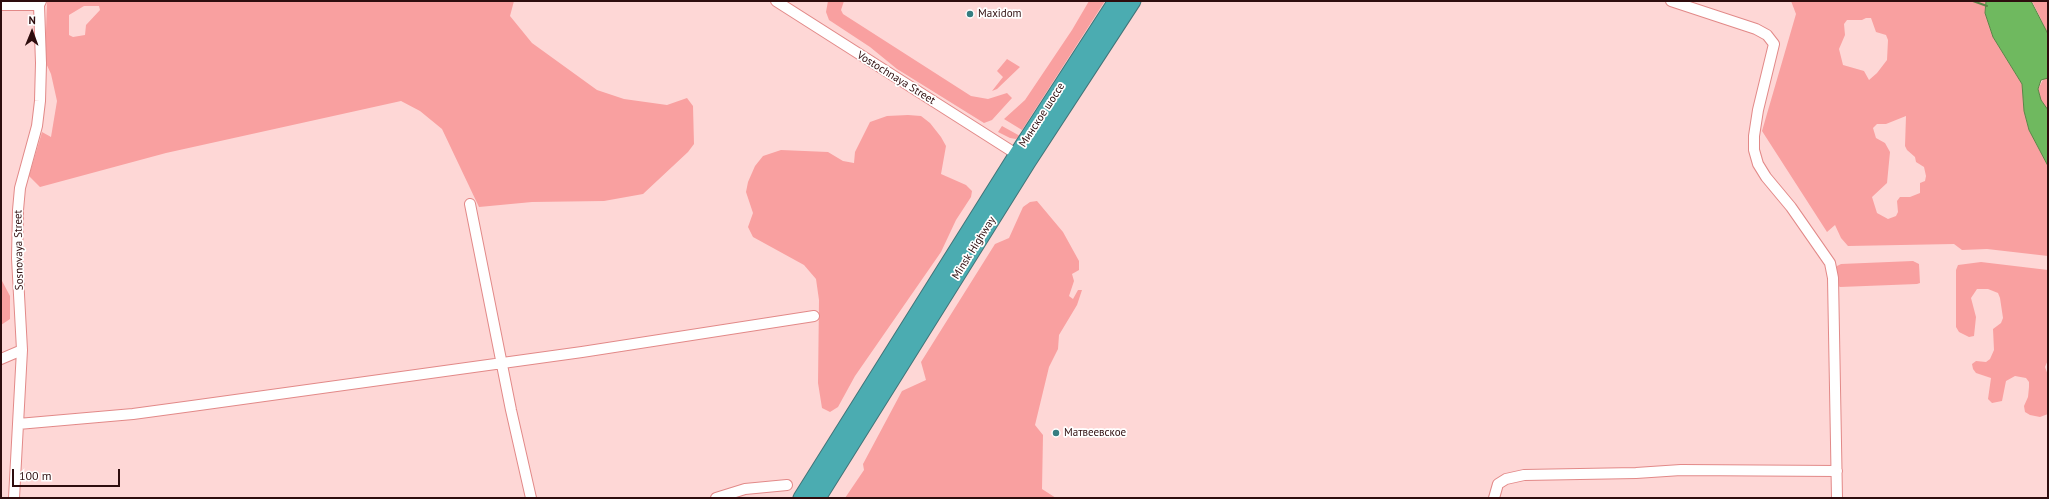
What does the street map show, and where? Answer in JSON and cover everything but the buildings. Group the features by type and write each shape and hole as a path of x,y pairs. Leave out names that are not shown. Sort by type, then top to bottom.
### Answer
{"highway":[{"name":"Minsk Highway","path":"818,498 1116,1"},
{"name":"Minsk Highway","path":"801,498 1023,158 1133,1"}],"street":[{"name":"Vostochnaya Street","path":"776,1 1023,158"},
{"path":"1671,1 1756,29 1767,34 1774,44 1758,110 1754,136 1754,150 1758,164 1766,177 1791,207 1830,263 1834,278 1837,498"},
{"path":"1,5 40,3"},
{"name":"Sosnovaya Street","path":"14,498 22,350 17,258 18,210 20,188 37,126 40,101 40,3"},
{"path":"470,204 531,498"},
{"path":"18,424 133,414 503,363 814,316"},
{"path":"1,359 22,350"},
{"path":"1494,498 1498,484 1506,479 1524,474 1636,473 1681,470 1837,471"},
{"path":"716,498 745,489 787,485"}],"shaded area":[{"path":"47,1 514,1 510,16 532,43 597,90 624,99 667,105 687,98 693,106 694,144 688,152 643,194 604,201 532,202 479,207 442,129 420,111 401,101 166,153 40,187 29,176 42,132 51,137 57,101 51,74 45,61","holes":["84,6 99,6 100,10 86,25 85,35 73,37 69,35 69,15"]},
{"path":"828,1 844,1 841,10 843,14 971,96 988,99 1007,93 1012,98 992,120 984,123 897,69 870,47 829,20 826,12"},
{"path":"1089,1 1105,1 1022,130 1004,119 1025,100 1072,30"},
{"path":"1791,1 1986,1 1985,13 1993,37 2022,84 2024,111 2029,130 2048,166 2048,256 1987,249 1962,250 1954,244 1848,246 1841,238 1835,225 1827,232 1762,131 1796,14","holes":["1871,18 1876,32 1886,35 1888,40 1887,60 1877,73 1869,80 1864,71 1843,65 1839,49 1845,35 1844,24 1847,20 1862,20","1906,116 1905,146 1907,150 1915,157 1916,162 1924,167 1926,176 1925,181 1920,183 1920,193 1910,197 1900,197 1897,201 1898,212 1896,216 1888,219 1877,213 1872,197 1887,183 1890,152 1885,143 1876,138 1873,128 1877,124 1886,124"]},
{"path":"1986,1 2031,1 2048,34 2048,78 2041,80 2038,89 2041,100 2048,110 2048,166 2029,130 2024,111 2022,84 1993,37 1985,13"},
{"path":"2031,1 2048,1 2048,34 2033,3"},
{"path":"1007,59 1020,67 997,89 992,91 1003,77 997,71"},
{"path":"2044,78 2048,78 2048,110 2041,100 2038,89"},
{"path":"887,116 921,116 930,123 941,137 946,146 941,174 966,185 972,191 971,197 956,220 941,252 855,376 838,407 830,412 822,408 818,383 819,300 816,279 804,265 753,237 748,227 753,213 746,192 748,182 755,166 763,156 781,150 828,152 843,161 854,163 855,152 870,122"},
{"path":"1002,126 1020,136 1016,139 1010,138 998,132"},
{"path":"1037,201 1063,232 1079,261 1079,270 1072,274 1074,281 1069,296 1073,299 1078,290 1082,290 1077,305 1059,335 1058,349 1049,367 1035,425 1043,435 1042,489 1056,498 845,498 864,470 863,464 902,391 926,380 921,362 995,244 1009,238 1023,207 1030,202"},
{"path":"1913,261 1919,264 1920,283 1917,284 1840,287 1836,284 1837,266 1841,264"},
{"path":"1981,262 2048,270 2048,360 2045,367 2048,375 2048,414 2040,417 2030,415 2025,412 2024,406 2028,397 2029,387 2029,382 2026,378 2015,376 2006,381 2002,401 1992,403 1988,399 1991,378 1976,373 1973,369 1972,364 1976,361 1986,362 1990,359 1994,350 1993,329 2001,323 2003,318 1998,293 1988,289 1977,289 1971,298 1976,317 1974,336 1969,337 1959,332 1956,327 1956,270 1958,265"},
{"path":"1,279 10,296 10,319 1,325"}],"waterway":[{"path":"1973,1 1987,6"}],"place":[{"name":"Maxidom","path":"970,14"},
{"name":"Матвеевское","path":"1056,433"}]}
